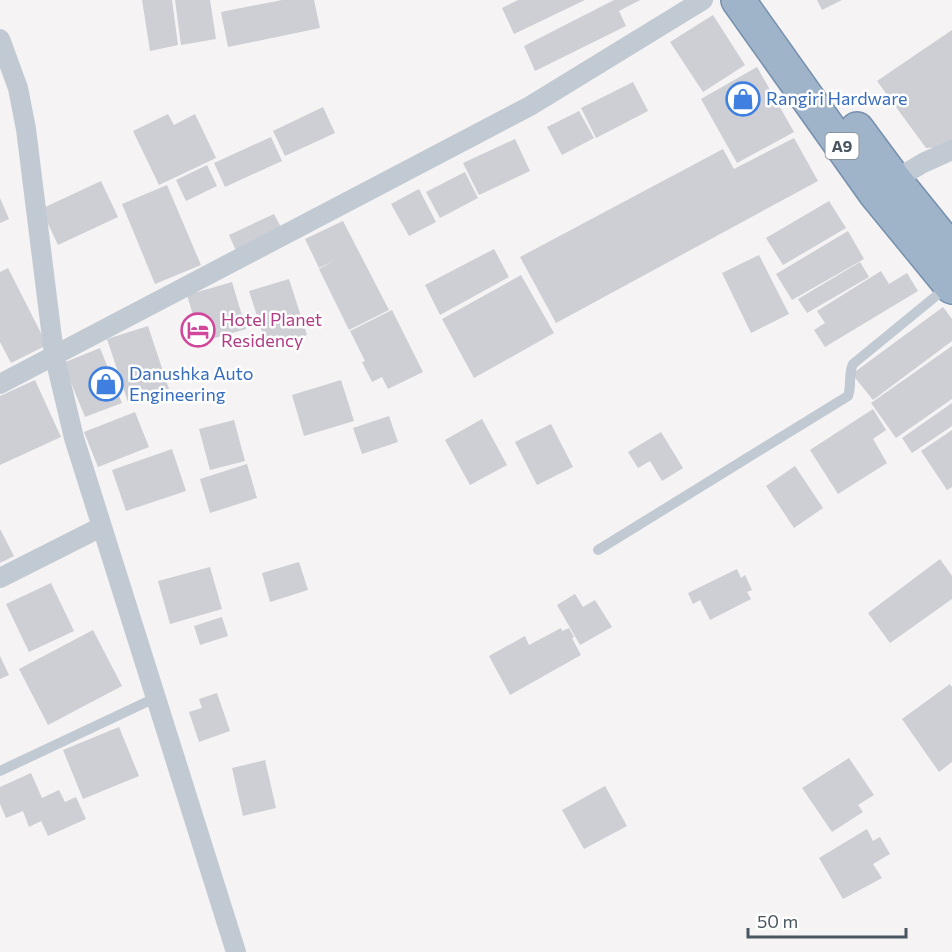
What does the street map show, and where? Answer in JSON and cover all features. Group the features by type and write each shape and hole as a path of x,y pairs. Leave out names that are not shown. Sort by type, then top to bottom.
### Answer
{"highway":[{"name":"A9","path":"738,0 885,186 952,251"},
{"name":"A9","path":"767,0 951,286"}],"street":[{"path":"0,384 530,106 703,0"},
{"path":"0,39 18,88 26,129 54,354 74,438 236,952"},
{"path":"885,186 952,150"},
{"path":"0,578 101,527"}],"lane":[{"path":"598,550 848,396 851,386 849,371 853,364 951,286"},
{"path":"0,771 155,698"}],"building":[{"path":"142,0 172,0 178,45 150,51"},
{"path":"175,0 210,0 216,39 181,45"},
{"path":"282,0 314,0 320,28 228,47 221,12"},
{"path":"518,0 585,0 514,34 502,8"},
{"path":"614,0 640,0 619,11 626,26 535,71 524,46"},
{"path":"817,0 842,0 822,10"},
{"path":"713,15 745,65 703,92 670,42"},
{"path":"952,30 952,146 926,148 877,81"},
{"path":"757,67 794,132 737,163 701,99"},
{"path":"633,82 648,111 596,138 581,108"},
{"path":"323,107 335,133 285,156 273,131"},
{"path":"579,111 594,138 562,155 547,127"},
{"path":"168,114 174,125 195,114 216,158 159,185 133,131"},
{"path":"271,137 282,161 225,187 214,163"},
{"path":"794,138 818,181 556,323 520,257 723,149 734,169"},
{"path":"515,139 530,171 479,195 463,163"},
{"path":"207,165 217,186 186,201 176,180"},
{"path":"465,172 478,198 440,218 426,192"},
{"path":"101,181 118,217 58,245 41,209"},
{"path":"167,185 201,265 155,284 122,204"},
{"path":"419,189 436,222 409,236 391,204"},
{"path":"0,198 9,219 0,223"},
{"path":"829,201 846,228 783,265 766,238"},
{"path":"274,214 283,231 237,253 229,235"},
{"path":"343,221 389,310 349,330 319,269 333,261 319,268 305,239"},
{"path":"848,231 864,259 792,300 776,274"},
{"path":"494,249 509,277 440,315 425,285"},
{"path":"759,255 789,314 751,333 722,273"},
{"path":"860,262 869,277 807,313 798,299"},
{"path":"8,268 47,345 11,363 0,342 0,272"},
{"path":"881,271 889,284 907,273 918,291 825,347 814,330 825,323 817,311"},
{"path":"521,275 554,333 474,378 442,319"},
{"path":"289,279 307,335 267,347 249,291"},
{"path":"232,282 246,329 201,342 187,295"},
{"path":"943,307 952,319 952,341 873,400 852,374"},
{"path":"392,310 423,372 388,389 382,377 372,382 362,362 365,361 350,331"},
{"path":"148,326 169,389 128,402 107,339"},
{"path":"952,346 952,399 896,438 871,403"},
{"path":"100,348 122,403 85,417 63,363"},
{"path":"35,380 61,437 0,465 0,396"},
{"path":"341,380 354,421 304,436 292,395"},
{"path":"952,403 952,426 912,453 902,438"},
{"path":"873,409 886,430 873,439 887,463 838,494 810,450"},
{"path":"135,412 149,447 98,467 84,432"},
{"path":"389,416 398,442 362,454 353,428"},
{"path":"482,419 507,465 470,485 445,440"},
{"path":"234,420 245,461 210,470 199,429"},
{"path":"551,424 573,467 537,485 515,442"},
{"path":"952,430 952,487 947,490 921,451"},
{"path":"661,432 683,468 662,481 650,461 638,468 628,452"},
{"path":"172,449 186,491 126,511 112,470"},
{"path":"247,464 257,498 210,513 200,479"},
{"path":"795,466 823,508 794,528 766,486"},
{"path":"0,529 14,556 0,563"},
{"path":"940,559 952,576 952,599 890,643 868,613"},
{"path":"299,562 308,590 270,602 262,573"},
{"path":"210,567 222,609 170,624 158,581"},
{"path":"737,569 741,578 745,575 752,590 747,592 751,599 710,620 700,600 693,604 688,593"},
{"path":"51,583 74,631 29,652 6,604"},
{"path":"575,594 583,607 595,600 612,627 580,645 557,605"},
{"path":"222,617 228,636 200,645 194,626"},
{"path":"561,628 562,631 569,628 581,655 510,695 489,656 525,636 529,645"},
{"path":"93,630 122,686 48,725 19,669"},
{"path":"0,656 9,675 0,679"},
{"path":"950,684 952,687 952,762 939,772 902,719"},
{"path":"217,693 230,731 199,742 189,712 202,708 199,699"},
{"path":"119,727 139,776 83,799 63,750"},
{"path":"849,758 874,795 858,805 863,812 832,832 802,788"},
{"path":"265,760 276,808 243,816 232,768"},
{"path":"31,773 42,798 59,790 65,802 76,797 86,819 48,836 41,821 29,827 23,811 6,818 0,804 0,787"},
{"path":"605,786 627,826 584,849 562,810"},
{"path":"867,829 873,841 880,837 890,854 873,864 882,878 843,899 819,858"}],"place":[{"name":"Rangiri Hardware","path":"743,99"},
{"name":"Hotel Planet Residency","path":"198,330"},
{"name":"Danushka Auto Engineering","path":"106,384"}]}
